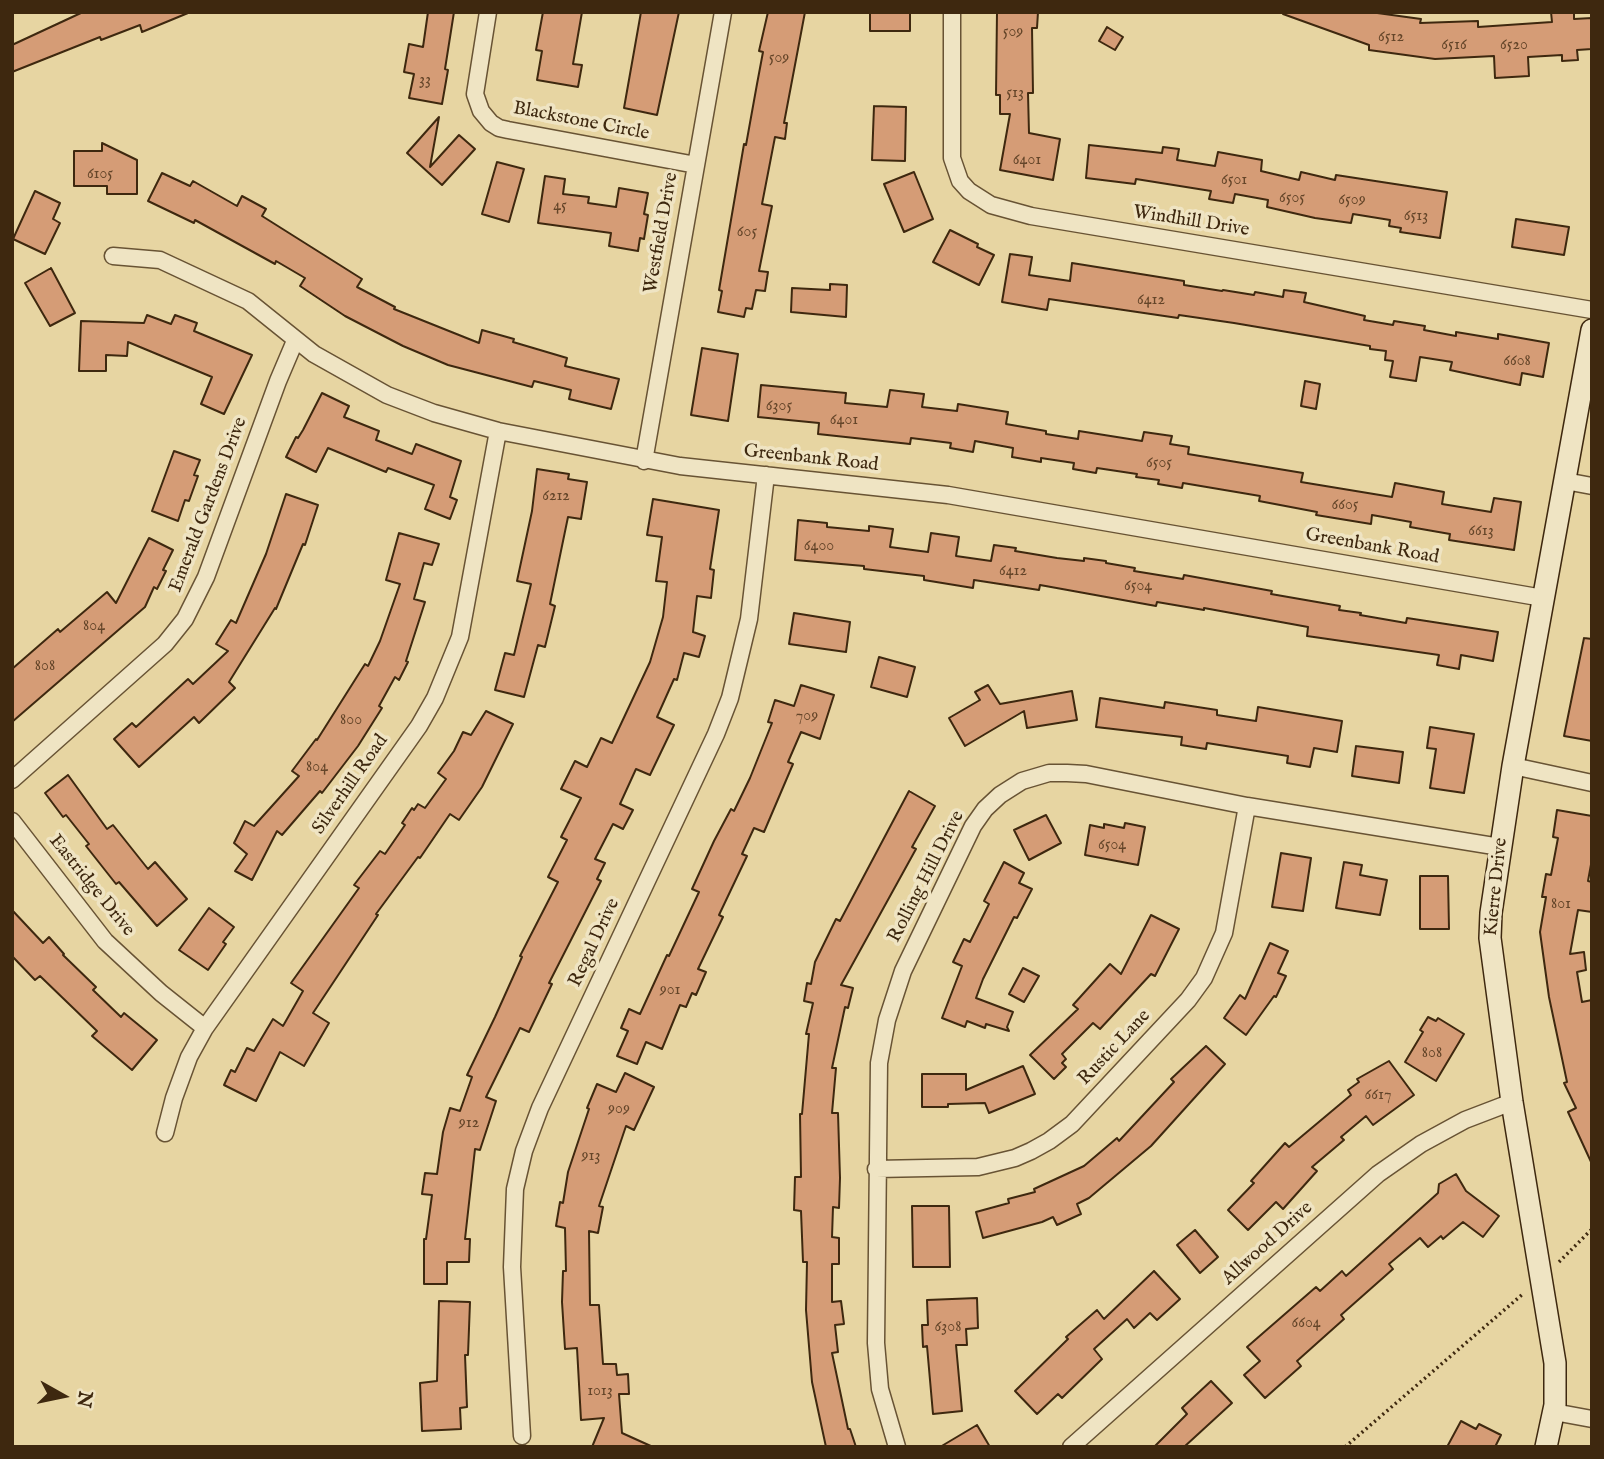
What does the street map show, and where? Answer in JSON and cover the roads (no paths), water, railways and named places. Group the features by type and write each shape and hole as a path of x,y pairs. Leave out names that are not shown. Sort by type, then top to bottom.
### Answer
{"street":[{"name":"Blackstone Circle","path":"488,12 475,94 481,111 499,128 695,165"},
{"name":"Westfield Drive","path":"644,461 723,12"},
{"name":"Windhill Drive","path":"952,12 952,158 960,181 969,191 991,205 1031,216 1592,310"},
{"name":"Greenbank Road","path":"113,257 160,260 248,301 314,354 387,395 434,414 498,431 644,461 948,495 1543,598"},
{"name":"Kierre Drive","path":"1546,1447 1554,1412 1555,1363 1512,1102 1490,938 1492,901 1513,766 1592,330"},
{"name":"Emerald Gardens Drive","path":"12,780 165,644 185,619 206,577 295,341"},
{"name":"Silverhill Road","path":"165,1133 189,1057 205,1028 419,726 435,698 460,637 498,431"},
{"name":"Regal Drive","path":"522,1436 512,1267 515,1189 524,1151 540,1108 716,734 730,698 749,619 766,475"},
{"path":"1565,481 1592,486"},
{"path":"1513,766 1592,783"},
{"name":"Rolling Hill Drive","path":"897,1447 880,1388 876,1343 879,1063 893,999 973,827 985,809 1016,785 1049,773 1086,774 1247,806 1500,847"},
{"name":"Rustic Lane","path":"876,1169 978,1167 1031,1151 1049,1142 1072,1124 1188,1000 1204,978 1224,933 1247,806"},
{"name":"Eastridge Drive","path":"12,821 105,941 161,993 205,1028"},
{"name":"Allwood Drive","path":"1071,1447 1378,1174 1421,1144 1454,1126 1512,1102"},
{"path":"1554,1412 1592,1419"}]}
